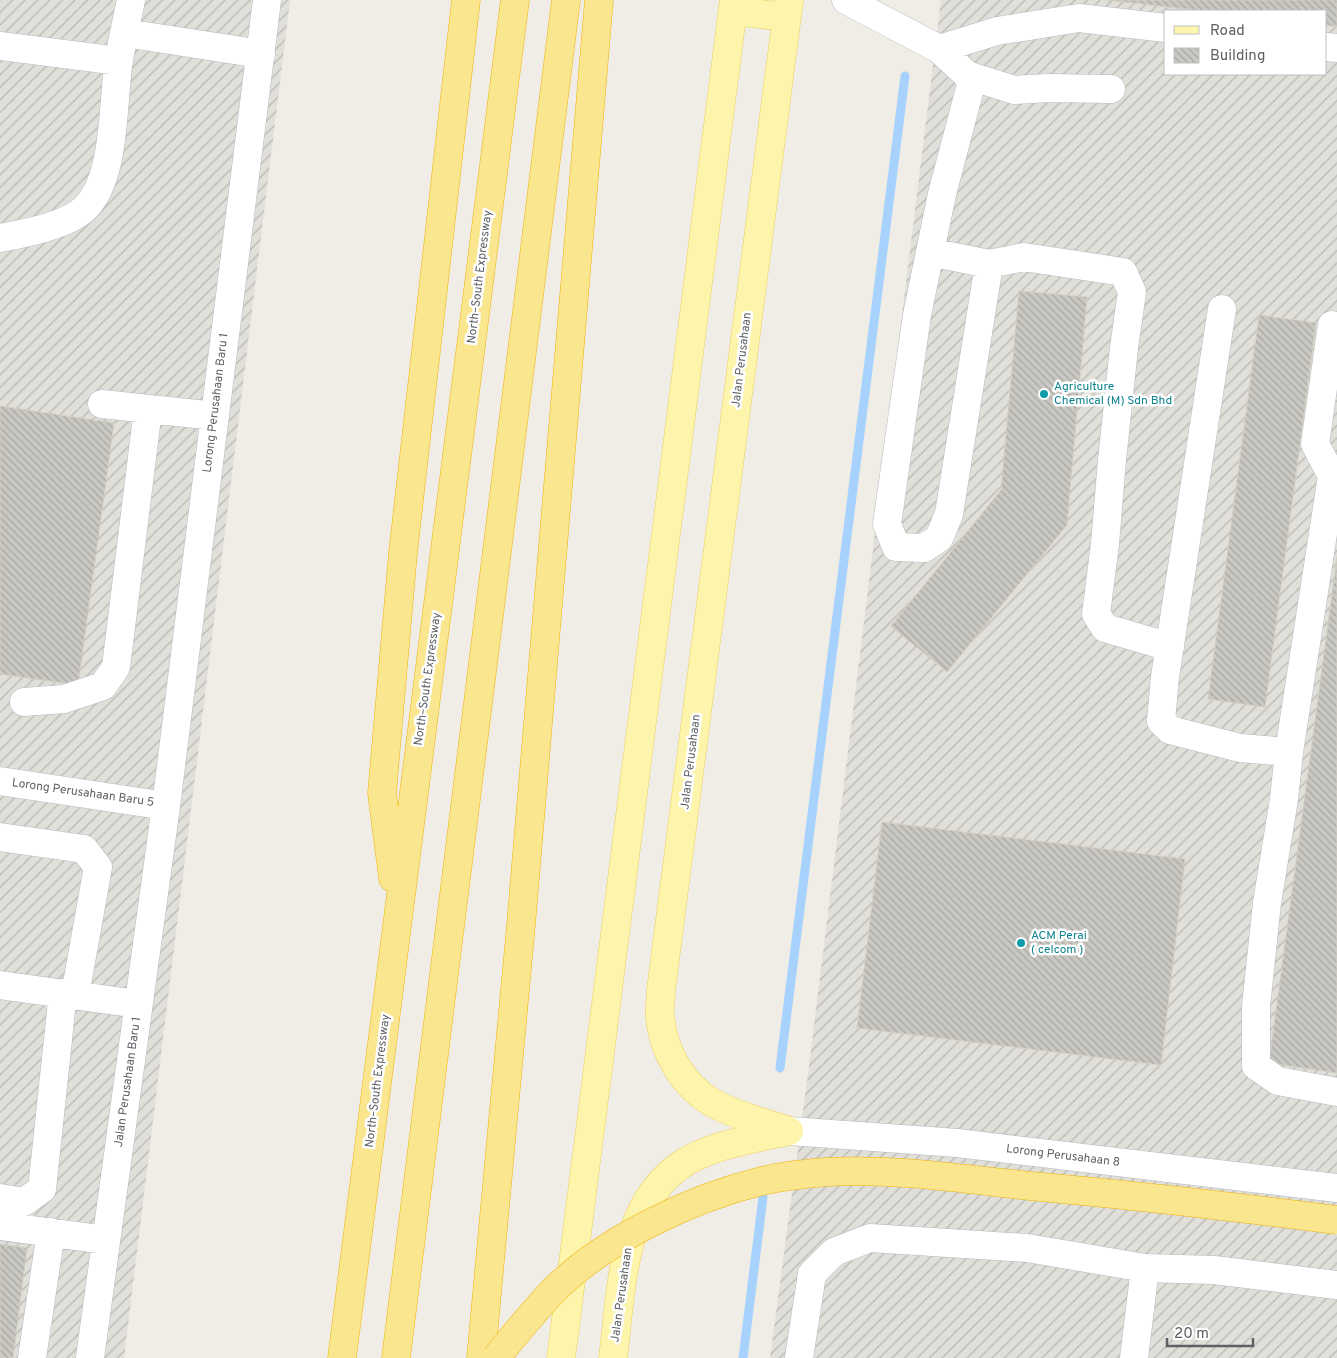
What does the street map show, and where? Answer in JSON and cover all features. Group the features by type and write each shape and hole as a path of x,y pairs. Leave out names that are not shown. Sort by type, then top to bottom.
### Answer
{"highway":[{"path":"398,916 382,793 403,553 466,0"},
{"name":"North–South Expressway","path":"342,1358 515,0"},
{"path":"396,1358 566,0"},
{"path":"481,1358 523,906 599,0"},
{"path":"496,1358 524,1322 557,1287 618,1242 655,1221 724,1192 760,1181 789,1176 828,1172 861,1172 925,1176 1171,1199 1337,1220"}],"main road":[{"path":"561,1358 734,5 787,8"},
{"name":"Jalan Perusahaan","path":"787,8 660,1017 671,1058 681,1075 694,1088 712,1103 789,1131"},
{"name":"Jalan Perusahaan","path":"613,1358 630,1241 638,1219 653,1191 669,1174 687,1161 738,1143 789,1131"}],"street":[{"path":"0,238 33,232 64,220 82,211 96,196 109,155 119,61 131,0"},
{"name":"Lorong Perusahaan Baru 1","path":"166,806 268,0"},
{"path":"846,0 939,49 966,74 973,77 1014,90 1048,88 1111,89"},
{"path":"939,49 997,31 1079,18 1164,28"},
{"path":"125,33 261,54"},
{"path":"0,46 119,61"},
{"path":"973,77 942,194 917,315 887,524 896,547 924,548 939,538 949,514 990,264"},
{"path":"930,252 990,264 1024,257 1123,272 1132,292 1124,348 1105,544 1096,614 1105,628 1170,647"},
{"path":"1222,309 1165,677 1161,721 1170,730 1240,748 1289,752"},
{"path":"1332,325 1315,444 1335,476 1289,752 1284,800 1267,903 1256,1006 1256,1066 1278,1082 1337,1092"},
{"path":"102,404 215,416"},
{"path":"24,702 64,699 103,686 116,667 148,409"},
{"name":"Lorong Perusahaan Baru 5","path":"0,781 166,806"},
{"name":"Jalan Perusahaan Baru 1","path":"90,1358 166,806"},
{"path":"0,837 84,848 98,867 69,994 42,1189 24,1202 0,1198"},
{"path":"0,985 138,1004"},
{"name":"Lorong Perusahaan 8","path":"789,1131 957,1143 1337,1188"},
{"path":"0,1226 106,1240"},
{"path":"32,1358 51,1232"},
{"path":"799,1358 812,1274 834,1252 870,1238 1027,1248 1145,1268 1214,1270 1337,1285"},
{"path":"1134,1358 1145,1268"}],"shaded area":[{"path":"0,0 290,0 124,1358 0,1358"},
{"path":"941,0 1337,0 1337,1358 770,1358 809,1066"}],"building":[{"path":"1107,0 1337,0 1337,27 1327,25 1327,10 1195,10"},
{"name":"Agriculture Chemical (M) Sdn Bhd","path":"1019,291 1087,297 1067,525 947,672 891,626 1001,490"},
{"path":"1259,315 1316,323 1265,707 1208,699"},
{"path":"0,406 114,423 78,685 0,674"},
{"path":"1337,557 1337,1073 1269,1063"},
{"name":"ACM Perai ( celcom )","path":"882,822 1185,859 1161,1065 857,1028"},
{"path":"0,1244 27,1248 13,1358 0,1358"}],"waterway":[{"path":"780,1068 905,76"},
{"path":"743,1358 763,1197"}],"place":[{"name":"Agriculture Chemical (M) Sdn Bhd","path":"1044,394"},
{"name":"ACM Perai ( celcom )","path":"1021,943"}]}
